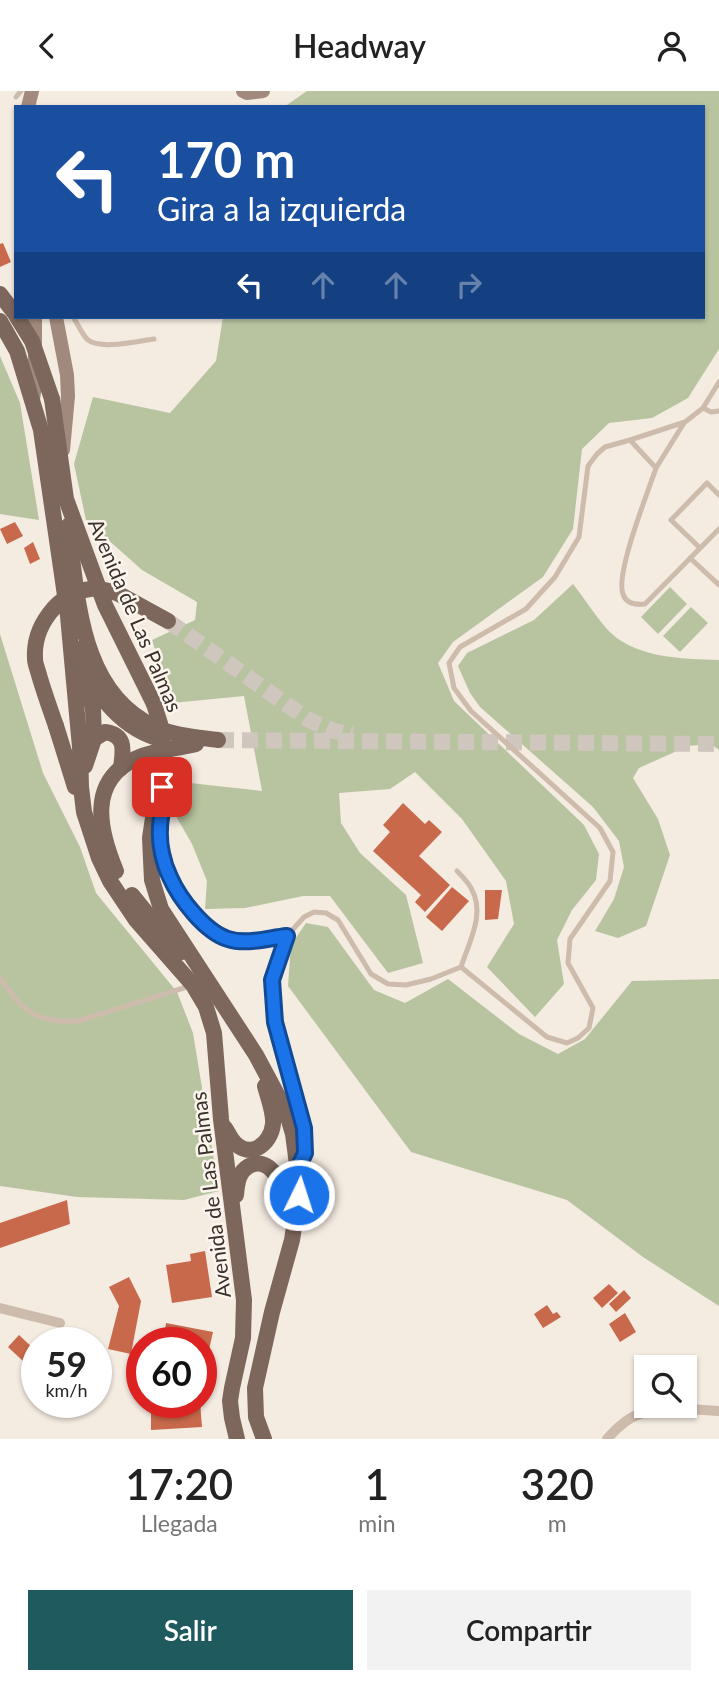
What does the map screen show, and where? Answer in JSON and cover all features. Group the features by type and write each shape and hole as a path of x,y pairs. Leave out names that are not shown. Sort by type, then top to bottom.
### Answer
{"main road":[{"name":"Avenida de Las Palmas","path":"0,294 14,312"},
{"name":"Avenida de Las Palmas","path":"19,319 32,341 52,399 66,499 105,605 154,704 162,730 161,765 150,838 152,880 161,909 256,1055 286,1111 293,1134 299,1195 292,1240 255,1388 256,1417 264,1439"},
{"name":"Avenida de Las Palmas","path":"0,321 17,351 41,430 68,616 84,811 99,858 110,881 136,920 193,985 206,1007 214,1033 221,1119 244,1300 243,1338 230,1401 237,1439"},
{"path":"66,499 79,607 86,639 104,682 121,703 155,727 171,733 218,740 135,759 121,768 104,791 100,810 102,829 119,878 170,942 197,965"},
{"path":"84,811 35,659 38,634 56,605 89,589 117,593 168,621"},
{"path":"68,616 93,709 94,740 85,762 81,787"},
{"path":"82,664 93,685 106,701 136,729 172,742 195,744"},
{"path":"94,740 105,732 113,733 120,739 123,746 121,768"},
{"path":"221,1119 234,1143 243,1149 258,1149 270,1137 273,1116 256,1055"},
{"path":"234,1223 239,1177 243,1170 254,1164 261,1164 273,1170 295,1219"}],"street":[{"path":"243,91 263,91"},
{"path":"33,401 35,319"},
{"path":"56,319 67,375 68,396 62,466"},
{"path":"0,1308 60,1323"},
{"path":"607,1439 636,1415 672,1409 719,1411"}],"lane":[{"path":"74,319 92,343 102,345 154,339"},
{"path":"461,967 547,1037 567,1043 589,1028 593,1008 568,963 570,939 610,881 613,852 600,828 471,711 454,688 449,663 460,647 526,609 555,577 579,537 588,466 597,454 605,447 685,422 703,408 719,382"},
{"path":"703,408 711,412 719,411"},
{"path":"685,422 656,468 624,564 621,584 623,595 632,604 645,604 719,529"},
{"path":"631,440 656,468"},
{"path":"700,548 671,520 707,484 719,495"},
{"path":"690,558 719,585"},
{"path":"161,765 165,800 160,829 164,862 170,878 197,917 216,934 229,940 287,936"},
{"path":"298,1168 305,1153 304,1128 275,1022 272,980 287,936 304,917 314,912 326,913 338,920 371,974 388,984 406,985 431,979 461,967 475,926 478,905 471,887 457,871"},
{"path":"0,978 15,1000 27,1011 61,1022 78,1021 193,985"}],"green space":[{"path":"307,91 719,91 719,349 688,398 652,418 609,423 582,449 573,529 543,577 453,642 438,663 454,701 584,825 599,854 596,880 572,910 557,940 564,984 535,1017 487,967 514,924 506,881 462,819 415,772 390,789 339,793 341,823 360,853 406,895 423,963 388,973 330,896 303,896 245,908 205,909 207,881 192,844 177,818 172,781 262,791 244,696 172,703 152,640 195,620 197,602 142,570 86,520 74,464 93,397 170,413 216,361 223,319 705,319 705,105 287,105"},
{"path":"0,356 20,403 39,520 0,514"},
{"path":"573,584 606,628 629,646 658,655 719,660 719,750 711,744 688,746 639,768 633,778 658,819 670,855 646,926 618,938 595,931 614,899 624,867 619,841 593,807 480,707 470,693 458,666 467,653 534,620"},
{"path":"670,587 687,604 658,634 641,617"},
{"path":"691,607 708,623 680,652 663,636"},
{"path":"0,634 43,773 80,847 96,893 177,992 193,1033 219,1191 184,1200 77,1197 0,1186"},
{"path":"306,923 328,927 374,990 405,1003 448,979 519,1034 558,1054 585,1039 632,981 719,979 719,1306 643,1257 567,1200 411,1152 288,986 291,945"}],"building":[{"path":"3,243 11,262 0,267 0,244"},
{"path":"15,522 23,536 7,544 0,529"},
{"path":"33,542 40,559 30,564 24,548"},
{"path":"403,803 425,824 429,820 442,832 419,856 450,885 425,912 415,902 421,895 373,851 390,832 383,825"},
{"path":"452,887 469,901 442,931 426,917"},
{"path":"485,890 502,890 498,919 485,920"},
{"path":"67,1200 70,1224 0,1248 0,1223"},
{"path":"205,1251 212,1297 172,1303 166,1265 191,1261 190,1254"},
{"path":"129,1277 141,1301 136,1327 126,1327 126,1353 112,1350 112,1333 119,1306 109,1287"},
{"path":"609,1284 618,1293 602,1308 593,1298"},
{"path":"624,1290 631,1298 616,1312 609,1304"},
{"path":"547,1305 553,1314 557,1312 561,1317 543,1328 534,1314"},
{"path":"625,1313 636,1332 620,1342 609,1324"},
{"path":"166,1323 187,1327 165,1327"},
{"path":"19,1335 21,1359 8,1347"},
{"path":"151,1418 201,1418 202,1427 151,1430"}],"tunnel":[{"path":"168,621 309,720 334,731 352,735"},
{"path":"218,740 719,744"}],"route":[{"path":"162,787 165,800 160,829 164,862 170,878 197,917 216,934 229,940 287,936 272,980 275,1022 304,1128 305,1153 298,1168 299,1195"}]}
